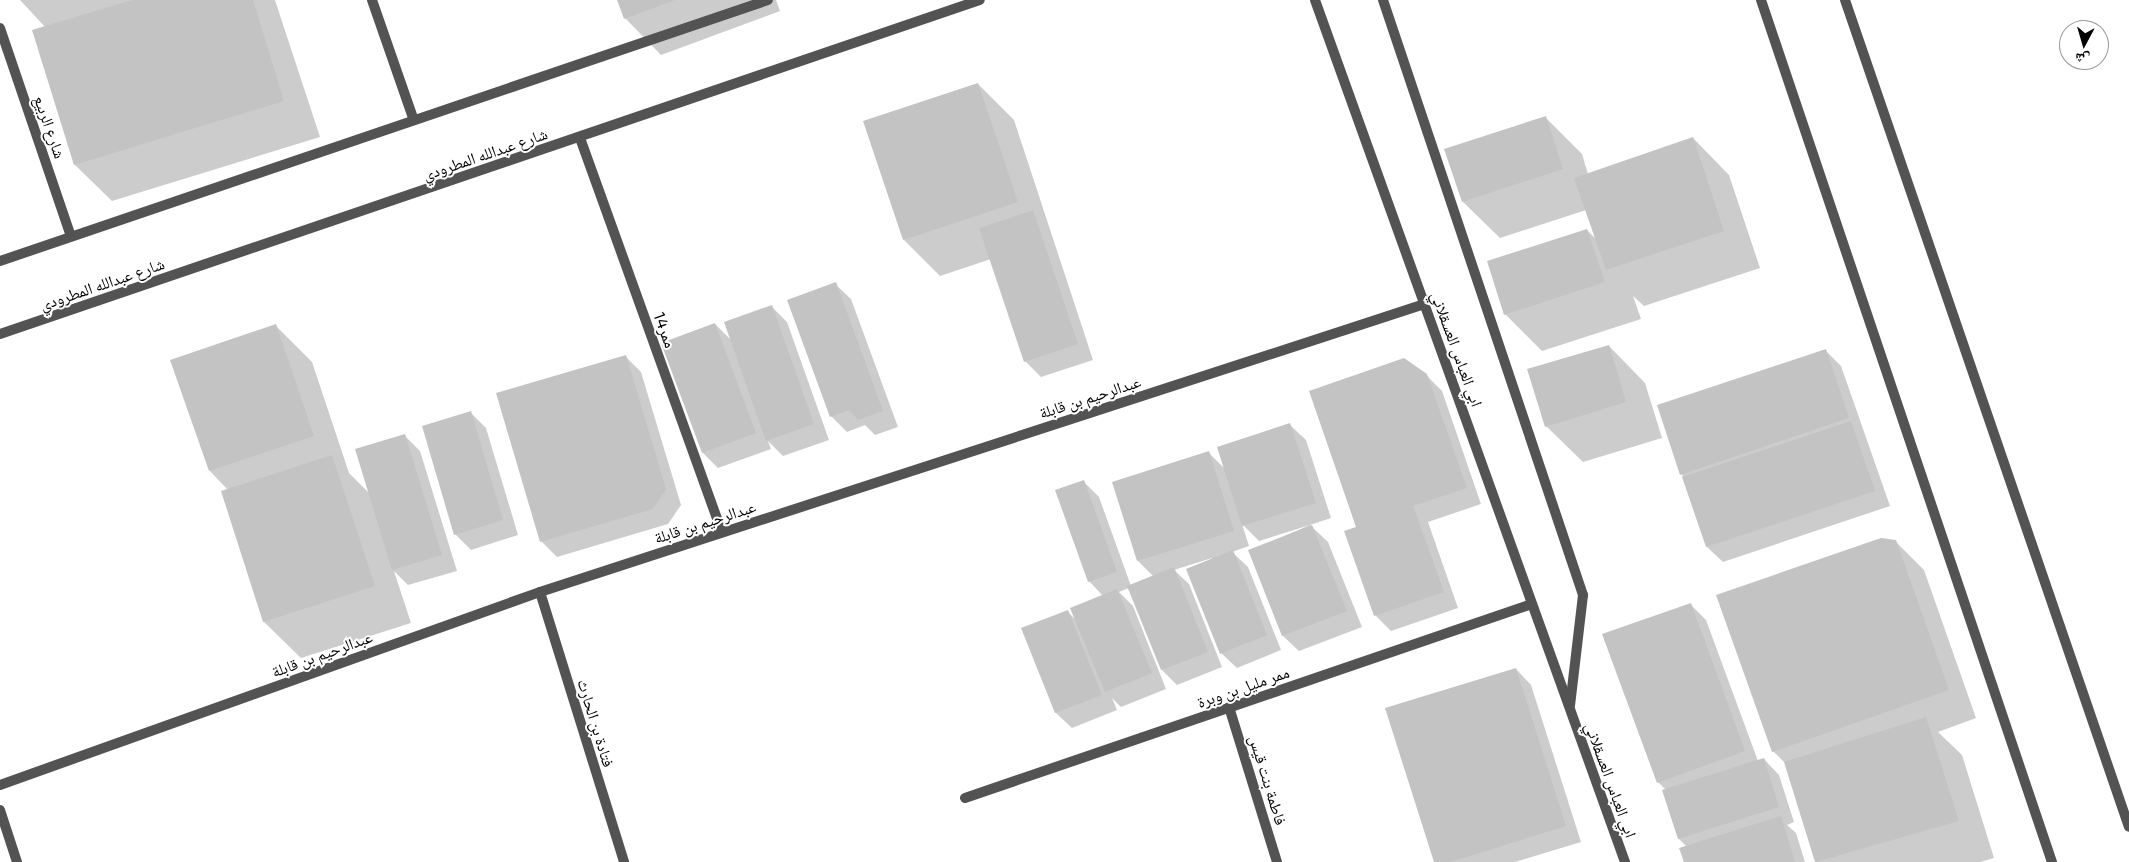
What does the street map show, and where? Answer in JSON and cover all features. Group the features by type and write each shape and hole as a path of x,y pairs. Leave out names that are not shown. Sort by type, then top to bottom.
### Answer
{"street":[{"path":"372,0 413,118"},
{"path":"0,261 413,118 768,0"},
{"name":"شارع عبدالله المطرودي","path":"0,334 580,138 980,0"},
{"name":"ابي العباس العسقلاني","path":"1315,0 1625,862"},
{"name":"ابي العباس العسقلاني","path":"1382,0 1583,596 1570,708"},
{"path":"1761,0 2052,862"},
{"path":"1845,0 2129,827"},
{"name":"شارع الربيع","path":"0,28 71,236"},
{"name":"ممر14","path":"580,138 722,532"},
{"name":"عبدالرحيم بن قابلة","path":"0,785 540,592 1425,304"},
{"name":"فتادة بن الحارث","path":"540,592 624,862"},
{"name":"ممر مليل بن وبرة","path":"965,798 1532,604"},
{"name":"فاطمة بنت قيس","path":"1230,707 1278,862"},
{"path":"0,810 18,862"}],"building":[{"path":"132,0 253,0 284,101 74,165 32,30"},
{"path":"617,0 675,0 624,19"},
{"path":"978,83 1018,202 903,240 863,121"},
{"path":"1546,116 1563,169 1462,202 1444,149"},
{"path":"1693,137 1724,231 1606,270 1574,178"},
{"path":"1033,210 1078,344 1024,362 979,228"},
{"path":"1587,229 1605,282 1504,315 1487,261"},
{"path":"836,282 883,411 858,420 849,410 830,417 787,300"},
{"path":"772,305 814,424 766,441 724,322"},
{"path":"715,323 756,433 702,453 661,343"},
{"path":"276,324 314,436 209,471 170,360"},
{"path":"1609,345 1626,402 1545,427 1527,369"},
{"path":"1826,349 1849,418 1680,475 1657,405"},
{"path":"626,355 666,489 653,509 540,542 496,393"},
{"path":"1404,358 1427,374 1467,488 1413,506 1444,592 1374,616 1344,531 1356,527 1309,391"},
{"path":"471,411 503,520 454,535 422,426"},
{"path":"1851,421 1875,491 1706,547 1682,477"},
{"path":"1290,423 1316,503 1242,526 1217,447"},
{"path":"405,434 442,555 392,570 355,449"},
{"path":"1209,451 1234,531 1137,561 1112,482"},
{"path":"332,455 375,586 263,622 221,491"},
{"path":"1084,480 1117,572 1088,582 1055,490"},
{"path":"1312,525 1347,611 1282,636 1248,550"},
{"path":"1881,538 1896,540 1949,690 1772,752 1716,595"},
{"path":"1233,550 1267,635 1220,654 1186,569"},
{"path":"1174,567 1208,652 1161,670 1127,586"},
{"path":"1117,589 1152,673 1105,692 1070,608"},
{"path":"1691,603 1745,751 1657,783 1602,634"},
{"path":"1068,610 1102,695 1055,713 1021,628"},
{"path":"1516,668 1566,826 1450,862 1434,862 1385,708"},
{"path":"1926,717 1959,821 1815,862 1784,762"},
{"path":"1764,758 1779,807 1678,839 1662,790"},
{"path":"1781,816 1795,862 1684,862 1679,848"}]}
